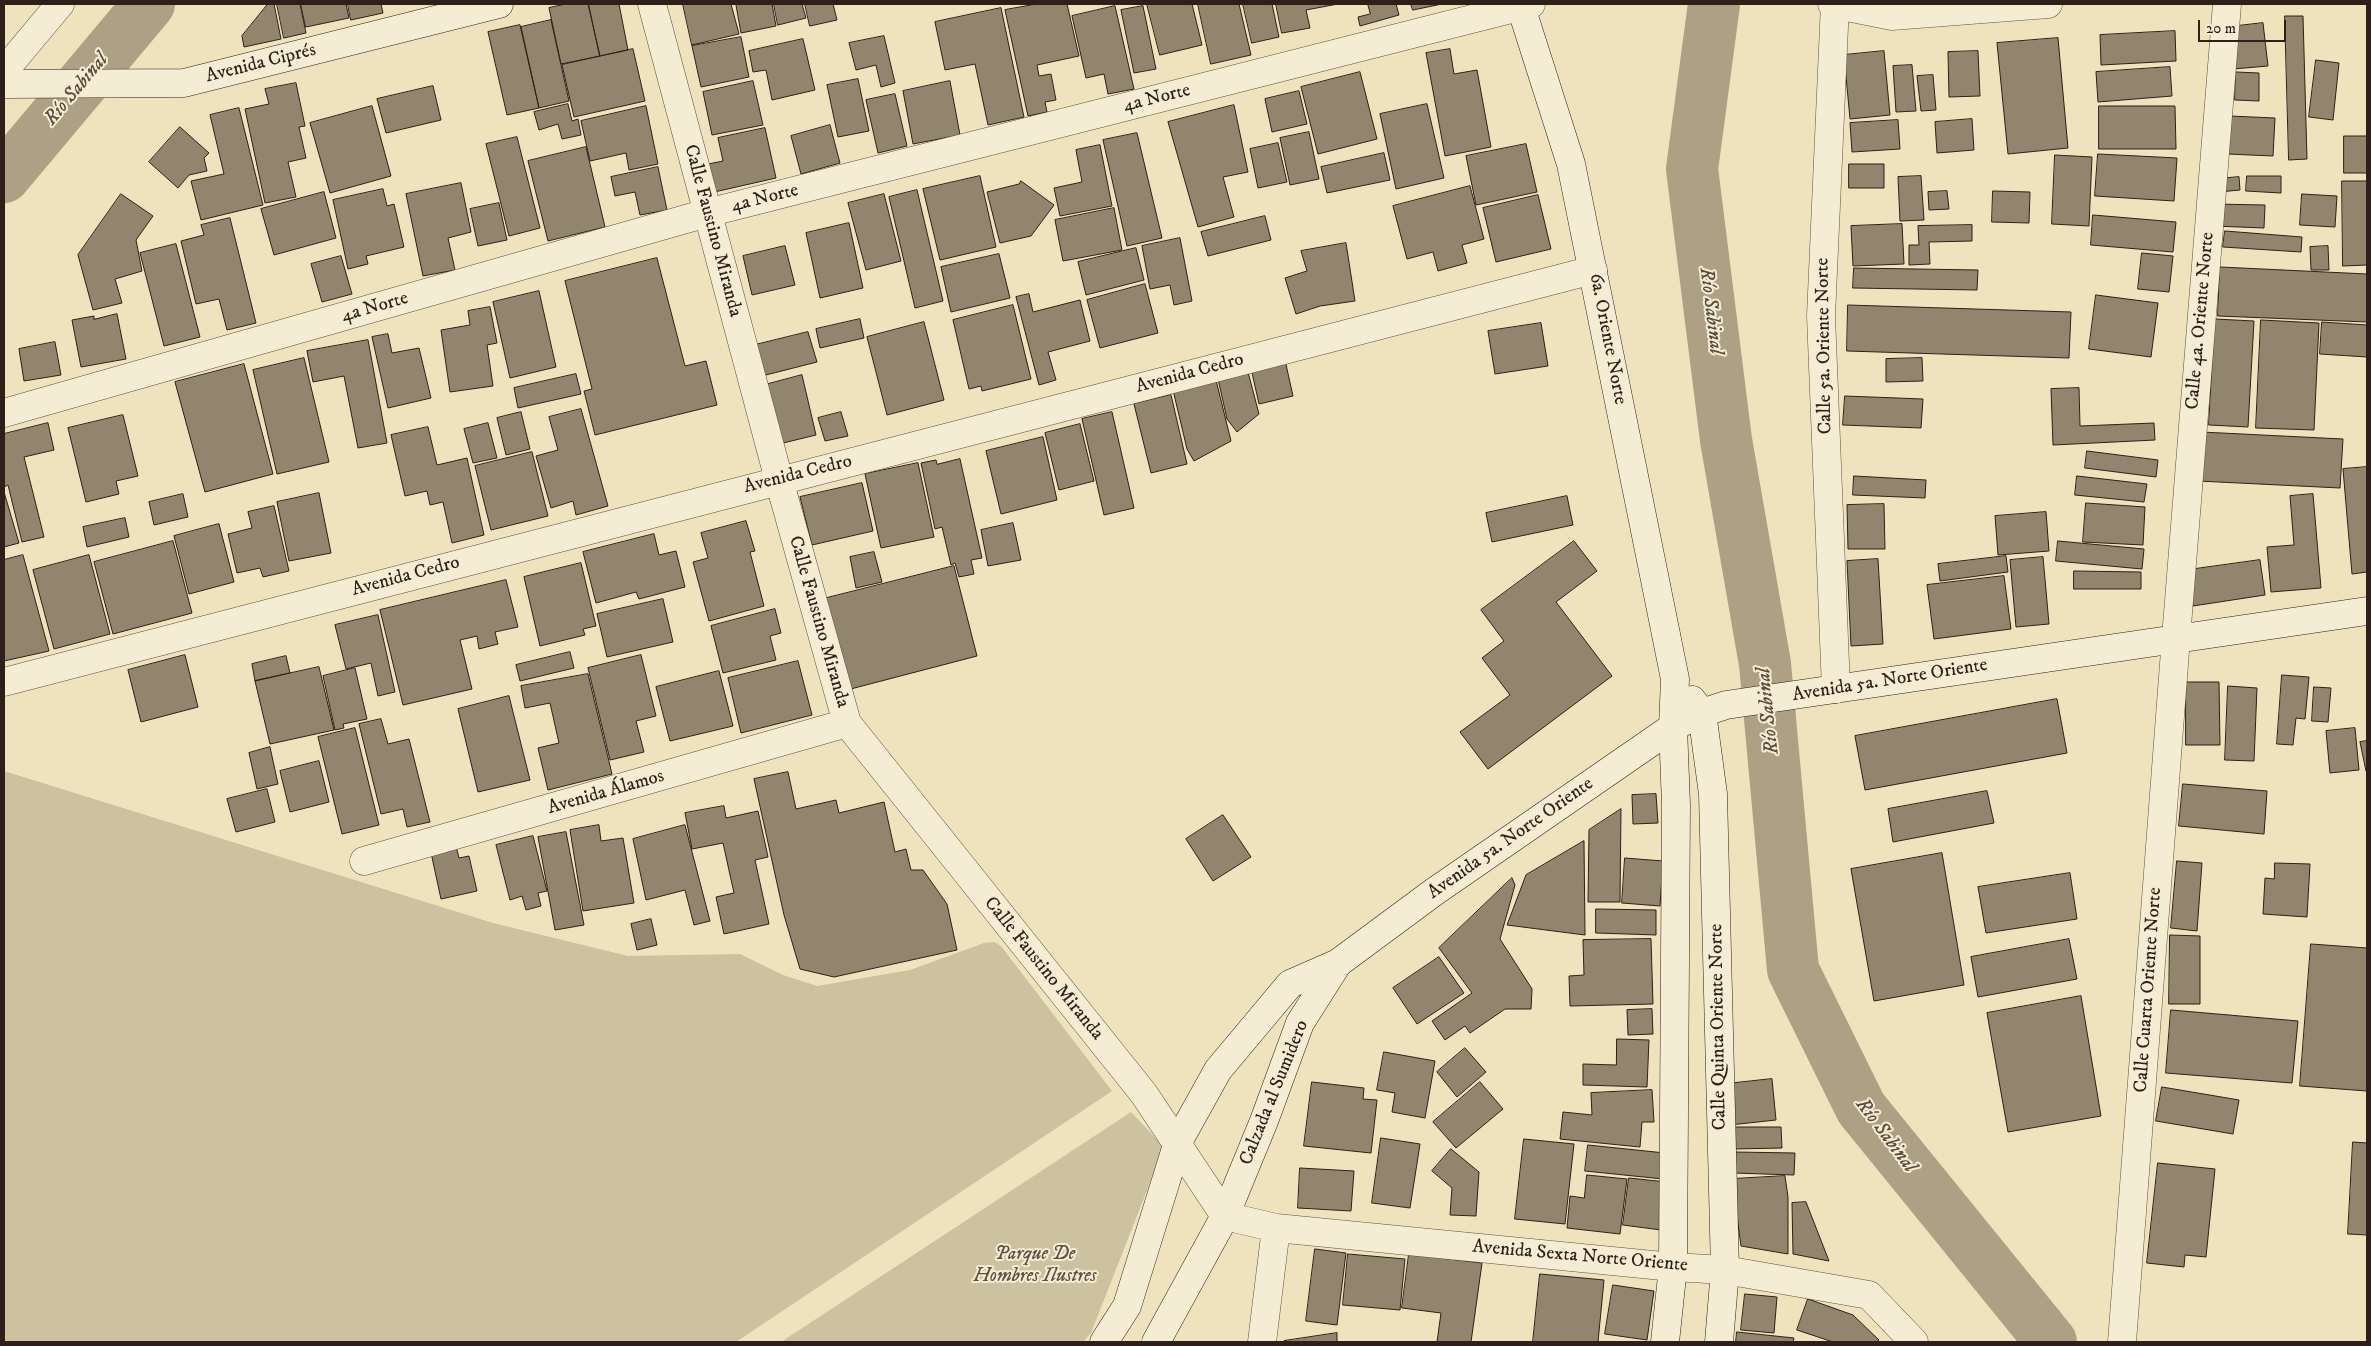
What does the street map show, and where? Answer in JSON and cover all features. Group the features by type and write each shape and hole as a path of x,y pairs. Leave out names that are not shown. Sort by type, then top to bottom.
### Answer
{"street":[{"path":"9,80 60,4"},
{"name":"Avenida Ciprés","path":"9,80 184,83 499,4"},
{"name":"Calle Faustino Miranda","path":"652,4 779,480 847,723 1144,1094 1178,1142 1225,1216"},
{"name":"4a Norte","path":"4,413 707,213 1524,4"},
{"name":"6a. Oriente Norte","path":"1524,4 1571,164 1593,270 1675,679 1673,727"},
{"path":"1834,4 1892,16 2048,4"},
{"name":"Calle 5a. Oriente Norte","path":"1825,690 1821,316 1834,4"},
{"name":"Calle 4a. Oriente Norte","path":"2176,638 2227,4"},
{"name":"Avenida Cedro","path":"4,682 1593,270"},
{"name":"Avenida 5a. Norte Oriente","path":"1338,963 1434,892 1673,727 1714,709 1825,690 2367,611"},
{"name":"Calle Cuarta Oriente Norte","path":"2122,1342 2176,638"},
{"name":"6a. Oriente Norte","path":"1675,679 1714,709"},
{"name":"Calle Quinta Oriente Norte","path":"1714,709 1713,794 1725,1270 1719,1342"},
{"name":"Avenida Álamos","path":"364,862 847,723"},
{"path":"1665,1342 1673,1267 1676,805 1673,727"},
{"name":"Calzada al Sumidero","path":"1104,1342 1127,1306 1178,1142 1218,1070 1290,984 1338,963"},
{"name":"Calzada al Sumidero","path":"1156,1342 1225,1216 1264,1121 1300,1023 1338,963"},
{"name":"Avenida Sexta Norte Oriente","path":"1225,1216 1276,1228 1673,1267 1725,1270 1869,1295 1914,1342"},
{"path":"1262,1342 1276,1228"}],"green space":[{"path":"4,771 493,923 628,956 740,954 783,975 817,986 910,970 984,943 994,942 1001,946 1112,1091 736,1342 4,1342"},
{"name":"Parque De Hombres Ilustres","path":"1131,1112 1164,1147 1091,1333 1083,1342 781,1342"}],"building":[{"path":"268,4 274,4 281,39 244,47 242,36"},
{"path":"277,4 300,4 306,33 284,38"},
{"path":"301,4 346,4 349,18 306,27"},
{"path":"348,4 381,4 383,13 351,20"},
{"path":"566,4 588,4 600,56 561,64 549,8"},
{"path":"589,4 619,4 628,50 600,56"},
{"path":"683,4 731,4 739,34 692,45"},
{"path":"772,4 776,26 741,33 736,5"},
{"path":"774,4 802,4 806,18 778,25"},
{"path":"805,4 833,4 837,20 810,26"},
{"path":"1037,4 1067,4 1079,56 1037,65 1039,76 1051,74 1056,100 1045,102 1047,112 1028,116 1005,10"},
{"path":"1147,4 1192,4 1202,45 1160,55"},
{"path":"1198,4 1239,4 1251,55 1211,64"},
{"path":"1243,4 1272,4 1279,37 1252,43"},
{"path":"1276,4 1338,4 1306,10 1310,28 1282,33"},
{"path":"1368,4 1396,4 1399,15 1360,26 1358,17 1370,14"},
{"path":"1411,4 1442,4 1413,10"},
{"path":"1115,6 1134,89 1108,94 1104,74 1086,78 1072,16"},
{"path":"1143,6 1156,69 1134,73 1121,10"},
{"path":"1001,8 1024,117 988,125 975,64 945,70 935,22"},
{"path":"2285,16 2303,16 2307,159 2289,160"},
{"path":"551,20 569,101 539,108 521,27"},
{"path":"2263,23 2268,66 2233,69 2229,27"},
{"path":"520,25 539,108 507,115 488,32"},
{"path":"2175,31 2176,61 2101,65 2100,35"},
{"path":"884,36 895,83 881,87 876,65 856,70 849,43"},
{"path":"741,37 749,77 701,87 692,46"},
{"path":"2058,38 2068,148 2008,154 1997,43"},
{"path":"803,39 815,90 772,100 766,70 753,72 749,51"},
{"path":"633,49 645,101 574,117 562,65"},
{"path":"1450,49 1454,74 1477,70 1491,147 1445,156 1426,53"},
{"path":"1884,51 1890,115 1850,119 1844,55"},
{"path":"1978,51 1980,96 1949,97 1948,52"},
{"path":"2316,60 2339,63 2333,120 2309,117"},
{"path":"1912,65 1916,111 1896,112 1893,66"},
{"path":"2170,67 2172,96 2098,102 2096,72"},
{"path":"1360,72 1377,139 1318,154 1301,87"},
{"path":"2236,72 2259,73 2259,101 2235,100"},
{"path":"1933,75 1936,110 1921,111 1917,76"},
{"path":"858,79 869,131 838,137 827,85"},
{"path":"753,81 763,125 712,135 703,92"},
{"path":"950,81 960,135 913,144 903,91"},
{"path":"296,83 305,126 299,127 306,158 288,162 296,197 265,203 245,109 269,104 265,89"},
{"path":"433,86 441,120 386,133 377,99"},
{"path":"1299,91 1307,124 1272,132 1265,99"},
{"path":"895,94 907,146 878,153 866,100"},
{"path":"568,104 572,121 578,119 581,135 562,139 558,124 539,130 534,112"},
{"path":"1427,104 1444,178 1396,189 1380,114"},
{"path":"1234,105 1248,172 1223,177 1234,217 1198,227 1168,122"},
{"path":"372,106 391,176 330,193 310,123"},
{"path":"646,106 658,164 629,170 626,153 590,161 581,121"},
{"path":"2099,106 2175,106 2176,149 2099,149"},
{"path":"239,108 263,205 201,220 191,181 224,174 210,115"},
{"path":"2229,116 2275,118 2273,156 2227,154"},
{"path":"1972,119 1974,150 1937,153 1935,122"},
{"path":"1898,120 1900,149 1852,152 1850,123"},
{"path":"830,125 840,163 801,174 791,136"},
{"path":"180,127 209,153 204,158 207,171 189,175 178,188 149,162"},
{"path":"765,128 776,178 710,193 703,165 723,161 718,138"},
{"path":"1309,132 1319,179 1290,185 1280,138"},
{"path":"1137,133 1162,238 1127,246 1103,140"},
{"path":"2344,136 2367,136 2367,173 2344,173"},
{"path":"517,137 540,228 509,236 486,144"},
{"path":"1278,143 1287,182 1258,188 1250,149"},
{"path":"1526,144 1537,192 1476,205 1466,156"},
{"path":"1100,145 1112,206 1060,216 1054,188 1082,182 1076,150"},
{"path":"586,147 605,227 548,241 528,161"},
{"path":"1384,153 1390,180 1327,193 1321,167"},
{"path":"2098,154 2177,158 2174,201 2095,196"},
{"path":"2055,155 2092,157 2089,226 2052,224"},
{"path":"1849,164 1884,164 1884,188 1849,188"},
{"path":"658,167 667,210 640,215 635,192 615,196 611,177"},
{"path":"980,176 996,247 940,260 923,189"},
{"path":"1921,176 1924,220 1900,221 1898,177"},
{"path":"2247,176 2281,176 2281,193 2246,191"},
{"path":"2239,177 2240,190 2219,192 2218,179"},
{"path":"1021,181 1054,205 1031,236 1000,243 987,192 1019,184"},
{"path":"2342,181 2367,181 2367,265 2343,266"},
{"path":"461,183 471,232 448,238 455,270 423,276 406,194"},
{"path":"1470,186 1484,239 1462,245 1467,263 1438,271 1433,252 1407,259 1393,206"},
{"path":"383,189 387,206 394,204 404,247 366,256 368,264 348,269 333,200"},
{"path":"917,190 943,301 915,308 889,197"},
{"path":"1947,191 1949,209 1929,210 1928,192"},
{"path":"1993,191 2030,192 2029,223 1992,222"},
{"path":"324,192 336,238 274,255 261,209"},
{"path":"121,194 153,216 136,240 142,271 115,279 122,303 93,310 78,255"},
{"path":"884,194 901,261 866,270 848,203"},
{"path":"2302,194 2337,196 2335,227 2300,225"},
{"path":"1538,195 1551,249 1496,262 1483,208"},
{"path":"499,203 507,240 478,246 470,209"},
{"path":"2214,204 2265,205 2264,228 2214,226"},
{"path":"1114,208 1122,250 1063,261 1055,220"},
{"path":"2093,215 2176,222 2173,252 2091,245"},
{"path":"1265,216 1271,240 1208,256 1201,232"},
{"path":"230,218 256,323 227,330 219,299 196,304 181,241 204,235 201,225"},
{"path":"849,223 863,288 820,298 806,233"},
{"path":"1902,224 1904,264 1853,266 1851,226"},
{"path":"1972,225 1972,241 1929,242 1930,264 1909,265 1909,245 1919,245 1918,226"},
{"path":"2225,231 2302,237 2301,252 2223,247"},
{"path":"1180,238 1192,301 1174,305 1170,285 1150,289 1142,246"},
{"path":"1346,243 1355,301 1320,306 1296,314 1285,278 1307,271 1301,251"},
{"path":"176,244 200,337 164,346 140,253"},
{"path":"785,246 795,285 752,295 743,256"},
{"path":"2328,246 2329,270 2311,270 2310,247"},
{"path":"1136,248 1144,280 1086,295 1078,262"},
{"path":"2142,253 2173,256 2169,292 2138,289"},
{"path":"999,254 1010,298 951,312 941,267"},
{"path":"341,256 352,294 322,302 311,264"},
{"path":"657,258 685,366 706,361 717,405 595,435 584,391 592,389 565,281"},
{"path":"2220,267 2367,274 2367,322 2218,316"},
{"path":"1854,268 1978,270 1977,290 1853,288"},
{"path":"1145,284 1158,333 1100,348 1087,300"},
{"path":"539,291 556,367 510,378 493,302"},
{"path":"1029,294 1033,312 1080,300 1090,341 1048,352 1056,380 1039,385 1016,297"},
{"path":"2096,295 2158,303 2151,357 2089,349"},
{"path":"1013,305 1031,379 982,391 981,386 969,389 953,320"},
{"path":"1848,305 2071,312 2069,358 1847,351"},
{"path":"490,307 497,343 487,345 493,386 450,392 441,330 470,325 468,311"},
{"path":"117,314 126,359 81,367 72,320 94,316 94,319"},
{"path":"860,319 864,338 820,348 816,329"},
{"path":"2215,319 2254,321 2248,427 2209,425"},
{"path":"2261,320 2319,323 2314,430 2256,428"},
{"path":"924,322 944,400 887,415 867,337"},
{"path":"2322,322 2367,325 2367,357 2320,354"},
{"path":"1541,323 1548,366 1495,374 1488,331"},
{"path":"808,332 817,362 758,377 751,346"},
{"path":"388,334 392,353 419,348 431,398 388,408 372,337"},
{"path":"368,340 387,443 358,448 344,376 313,382 307,351"},
{"path":"55,342 61,375 24,381 19,349"},
{"path":"304,358 329,462 277,474 253,370"},
{"path":"1922,358 1923,381 1886,382 1886,359"},
{"path":"1285,360 1293,396 1259,404 1251,368"},
{"path":"244,364 273,474 205,492 175,382"},
{"path":"1248,372 1259,414 1237,432 1227,419 1218,379"},
{"path":"576,374 581,394 518,408 514,388"},
{"path":"802,375 816,435 775,445 761,386"},
{"path":"1216,380 1231,441 1194,461 1187,449 1173,390"},
{"path":"2079,388 2080,426 2154,423 2155,440 2053,445 2051,389"},
{"path":"1171,395 1187,464 1151,473 1134,404"},
{"path":"1845,396 1923,399 1921,428 1843,425"},
{"path":"581,409 608,506 576,515 573,501 551,508 536,456 558,450 549,417"},
{"path":"521,412 530,449 506,455 497,418"},
{"path":"841,412 848,436 825,441 818,418"},
{"path":"1112,412 1134,508 1104,515 1082,419"},
{"path":"123,415 138,476 116,481 119,494 86,502 68,428"},
{"path":"48,423 54,450 24,457 44,537 22,542 8,485 4,487 4,434"},
{"path":"488,423 497,458 473,463 464,429"},
{"path":"1080,424 1094,481 1059,490 1045,433"},
{"path":"428,427 437,465 467,458 484,535 452,543 443,502 430,505 427,491 405,496 391,435"},
{"path":"2201,432 2343,439 2340,488 2198,481"},
{"path":"1043,437 1057,500 1001,514 986,451"},
{"path":"2087,451 2158,460 2156,477 2085,468"},
{"path":"532,452 548,516 491,530 475,466"},
{"path":"960,459 982,558 971,560 974,574 959,577 955,563 951,565 942,527 935,529 921,463 936,460 937,464"},
{"path":"918,463 934,537 881,548 865,474"},
{"path":"2367,467 2367,572 2352,574 2343,469"},
{"path":"1854,476 1926,480 1925,498 1853,495"},
{"path":"2077,476 2147,484 2144,502 2075,495"},
{"path":"862,483 873,531 812,545 800,497"},
{"path":"4,492 19,543 4,547"},
{"path":"319,493 331,553 289,561 277,502"},
{"path":"183,494 188,517 154,525 149,502"},
{"path":"2313,494 2321,588 2271,592 2267,547 2294,545 2290,496"},
{"path":"1567,496 1573,525 1492,542 1486,513"},
{"path":"2086,503 2145,507 2143,545 2083,542"},
{"path":"1884,504 1885,549 1848,549 1847,505"},
{"path":"274,506 289,571 263,577 260,568 237,573 228,534 252,528 248,512"},
{"path":"2046,512 2049,551 1998,555 1995,516"},
{"path":"125,518 129,537 87,547 83,527"},
{"path":"746,521 755,551 750,552 764,606 709,621 693,562 708,558 701,533"},
{"path":"1013,523 1021,560 988,566 981,530"},
{"path":"219,524 234,582 189,594 174,536"},
{"path":"654,534 659,555 676,551 685,587 639,599 636,592 596,603 583,552"},
{"path":"173,541 192,613 113,634 94,562"},
{"path":"1574,541 1597,571 1556,602 1612,676 1488,769 1460,732 1510,695 1482,658 1504,641 1481,610"},
{"path":"2058,541 2144,549 2142,569 2056,561"},
{"path":"874,552 882,582 856,588 850,557"},
{"path":"23,555 49,651 4,661 4,560"},
{"path":"89,555 110,634 54,649 33,570"},
{"path":"2006,556 2008,572 1940,581 1938,564"},
{"path":"2043,557 2049,624 2016,627 2010,560"},
{"path":"1878,559 1883,644 1851,646 1847,561"},
{"path":"2260,560 2265,595 2193,606 2188,570"},
{"path":"581,563 596,626 583,629 585,635 540,646 524,577"},
{"path":"954,566 977,656 843,691 819,600"},
{"path":"2074,571 2141,572 2141,589 2074,589"},
{"path":"2004,576 2011,629 1934,639 1927,585"},
{"path":"506,580 518,627 495,632 498,644 479,649 477,636 460,640 472,689 403,705 380,610"},
{"path":"663,599 673,642 607,657 597,614"},
{"path":"775,609 781,633 770,636 776,660 723,673 711,626"},
{"path":"378,615 395,692 378,696 371,663 346,669 335,625"},
{"path":"570,652 574,668 520,681 516,665"},
{"path":"185,655 198,707 141,722 128,670"},
{"path":"641,655 656,716 636,721 644,752 610,760 588,668"},
{"path":"286,656 290,673 255,681 252,664"},
{"path":"798,661 812,715 741,733 728,678"},
{"path":"319,667 334,730 270,744 255,681"},
{"path":"355,668 367,719 343,724 344,728 335,730 323,676"},
{"path":"719,671 733,726 670,741 656,687"},
{"path":"588,674 612,774 548,790 538,748 559,743 550,703 525,708 521,686"},
{"path":"2282,675 2309,677 2305,719 2296,718 2293,745 2277,744"},
{"path":"2186,682 2219,682 2220,745 2186,745"},
{"path":"2228,686 2257,688 2254,761 2225,760"},
{"path":"2314,687 2331,688 2328,722 2312,721"},
{"path":"509,696 530,780 478,792 458,709"},
{"path":"2057,699 2067,753 1865,790 1855,736"},
{"path":"381,719 388,744 409,739 430,822 407,827 403,809 381,814 359,724"},
{"path":"355,728 379,825 342,834 318,737"},
{"path":"2355,728 2359,770 2330,773 2326,731"},
{"path":"2367,741 2367,771 2366,771 2360,742"},
{"path":"270,747 278,784 257,789 249,753"},
{"path":"319,761 329,802 290,812 280,771"},
{"path":"788,772 796,809 836,800 839,813 884,802 895,852 906,849 911,870 923,870 947,904 957,950 834,977 800,969 784,915 754,779"},
{"path":"2183,784 2267,791 2264,834 2179,826"},
{"path":"267,789 275,822 236,832 227,799"},
{"path":"1987,791 1994,823 1893,842 1888,809"},
{"path":"1656,794 1658,823 1633,824 1632,795"},
{"path":"724,806 726,818 758,811 768,857 755,860 769,924 724,934 716,897 734,893 723,843 692,849 685,813"},
{"path":"1621,809 1620,902 1588,902 1589,830"},
{"path":"1223,815 1251,857 1213,881 1186,839"},
{"path":"599,825 601,841 623,838 634,903 583,911 570,830"},
{"path":"685,825 710,921 694,925 685,890 646,900 633,839"},
{"path":"566,832 584,925 555,930 538,837"},
{"path":"533,836 547,891 538,893 541,906 526,910 522,896 510,900 496,845"},
{"path":"1584,841 1585,935 1507,925 1526,875"},
{"path":"455,842 459,858 469,856 477,891 441,899 430,848"},
{"path":"1942,853 1964,985 1874,1001 1851,869"},
{"path":"1625,858 1663,861 1660,906 1622,903"},
{"path":"2177,861 2202,863 2197,931 2171,928"},
{"path":"2275,863 2310,864 2307,917 2263,914 2265,878 2274,879"},
{"path":"2070,873 2077,919 1986,933 1978,887"},
{"path":"1512,878 1515,885 1500,939 1532,989 1531,1009 1505,1009 1470,1033 1465,1026 1445,1040 1432,1021 1472,993 1439,948"},
{"path":"1596,909 1656,910 1656,935 1596,933"},
{"path":"651,919 657,945 637,950 631,924"},
{"path":"2170,935 2200,936 2200,1004 2169,1004"},
{"path":"1651,939 1653,1004 1570,1006 1569,976 1584,975 1583,940"},
{"path":"2069,939 2077,979 1978,997 1971,957"},
{"path":"2311,944 2367,948 2367,1091 2300,1086"},
{"path":"1439,957 1464,993 1417,1024 1393,988"},
{"path":"2081,996 2101,1116 2008,1132 1987,1013"},
{"path":"1652,1009 1653,1034 1628,1035 1627,1010"},
{"path":"2171,1010 2298,1021 2292,1083 2166,1073"},
{"path":"1617,1039 1649,1040 1647,1087 1583,1085 1583,1064 1616,1065"},
{"path":"1465,1048 1486,1072 1457,1097 1437,1072"},
{"path":"1384,1052 1435,1061 1425,1118 1392,1112 1395,1093 1377,1090"},
{"path":"1772,1079 1776,1120 1730,1125 1726,1084"},
{"path":"1312,1082 1364,1088 1363,1099 1377,1100 1371,1153 1304,1146"},
{"path":"1480,1082 1503,1109 1456,1148 1433,1122"},
{"path":"2162,1087 2239,1100 2233,1134 2156,1121"},
{"path":"1652,1090 1654,1122 1642,1122 1640,1147 1560,1139 1563,1112 1592,1115 1591,1093"},
{"path":"1733,1127 1781,1127 1782,1148 1734,1149"},
{"path":"1381,1138 1420,1144 1410,1208 1372,1203"},
{"path":"1524,1139 1574,1144 1565,1224 1515,1219"},
{"path":"2353,1142 2367,1143 2367,1235 2348,1234"},
{"path":"1588,1145 1665,1153 1663,1179 1585,1171"},
{"path":"1451,1149 1479,1172 1476,1216 1450,1215 1452,1188 1432,1171"},
{"path":"1734,1152 1795,1153 1794,1175 1734,1173"},
{"path":"2158,1163 2215,1169 2206,1257 2185,1255 2184,1267 2147,1263"},
{"path":"1300,1168 1354,1171 1351,1211 1298,1208"},
{"path":"1587,1175 1627,1179 1620,1234 1567,1228 1570,1196 1584,1198"},
{"path":"1785,1176 1788,1197 1788,1254 1741,1246 1732,1179"},
{"path":"1629,1178 1667,1182 1661,1230 1623,1225"},
{"path":"1806,1202 1829,1261 1793,1254 1792,1203"},
{"path":"1315,1249 1346,1253 1337,1325 1306,1321"},
{"path":"1348,1254 1405,1259 1400,1310 1343,1305"},
{"path":"1409,1254 1482,1263 1471,1342 1437,1342 1441,1313 1402,1308"},
{"path":"1540,1274 1604,1280 1598,1342 1533,1342"},
{"path":"1613,1285 1654,1291 1647,1340 1605,1334"},
{"path":"1745,1294 1777,1297 1774,1333 1741,1330"},
{"path":"1808,1299 1853,1315 1879,1340 1876,1342 1833,1342 1797,1330"},
{"path":"1737,1332 1794,1338 1793,1342 1736,1342"},
{"path":"1337,1333 1337,1342 1284,1342 1284,1341"}],"waterway":[{"name":"Río Sabinal","path":"4,177 149,4"},
{"name":"Río Sabinal","path":"1714,4 1692,169 1726,440 1765,664 1793,970 1861,1108 2051,1342"}]}
